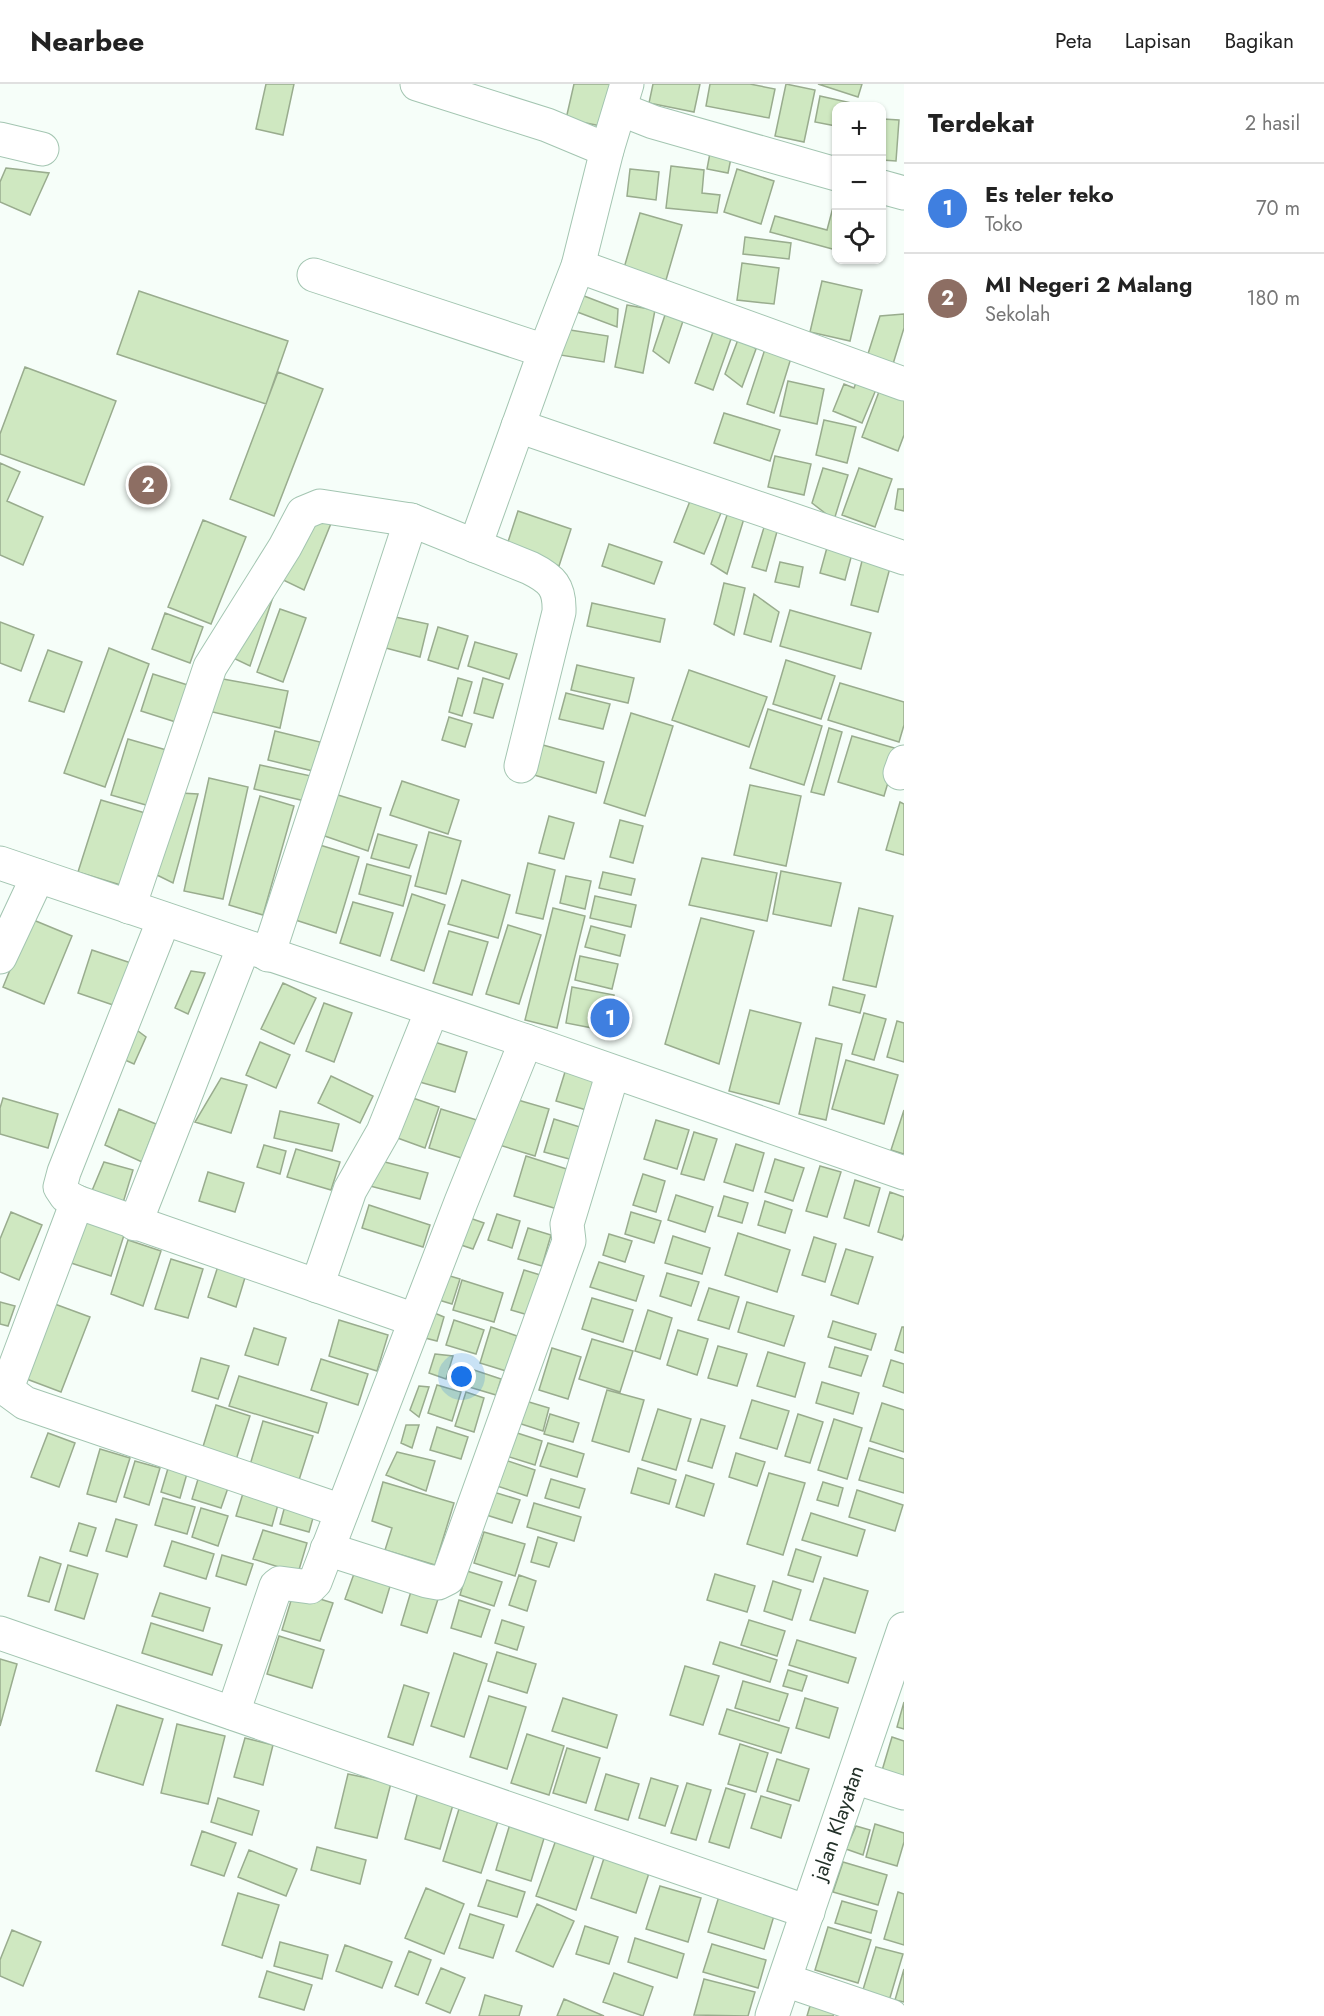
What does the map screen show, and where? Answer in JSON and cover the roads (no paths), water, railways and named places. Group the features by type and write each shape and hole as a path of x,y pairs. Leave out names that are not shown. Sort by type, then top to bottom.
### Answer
{"street":[{"path":"417,84 547,125 607,150"},
{"path":"475,546 578,266 623,96 660,124 832,173"},
{"path":"0,139 42,149"},
{"path":"886,188 904,193"},
{"path":"578,266 904,384"},
{"path":"314,275 545,351"},
{"path":"519,426 904,558"},
{"path":"129,907 210,667 285,547 303,513 320,506 411,520 544,575 555,586 560,598 559,612 521,766"},
{"path":"135,1224 256,950 411,520"},
{"path":"0,863 526,1041 904,1173"},
{"path":"0,957 38,876"},
{"path":"164,919 60,1187 66,1196 77,1202 135,1224 415,1320"},
{"path":"317,1286 350,1190 383,1132 432,1010"},
{"path":"233,1713 276,1586 280,1583 310,1587 315,1581 415,1320 526,1041"},
{"path":"327,1549 427,1581 438,1583 448,1578 568,1241 567,1224 613,1072"},
{"path":"77,1202 10,1380 10,1392 25,1403 342,1511"},
{"name":"jalan Klayatan","path":"772,2016 904,1629"},
{"path":"0,1633 808,1912"},
{"path":"854,1777 904,1793"},
{"path":"785,1980 891,2016"}],"place":[{"name":"MI Negeri 2 Malang","path":"148,485"},
{"name":"Es teler teko","path":"610,1018"}]}
